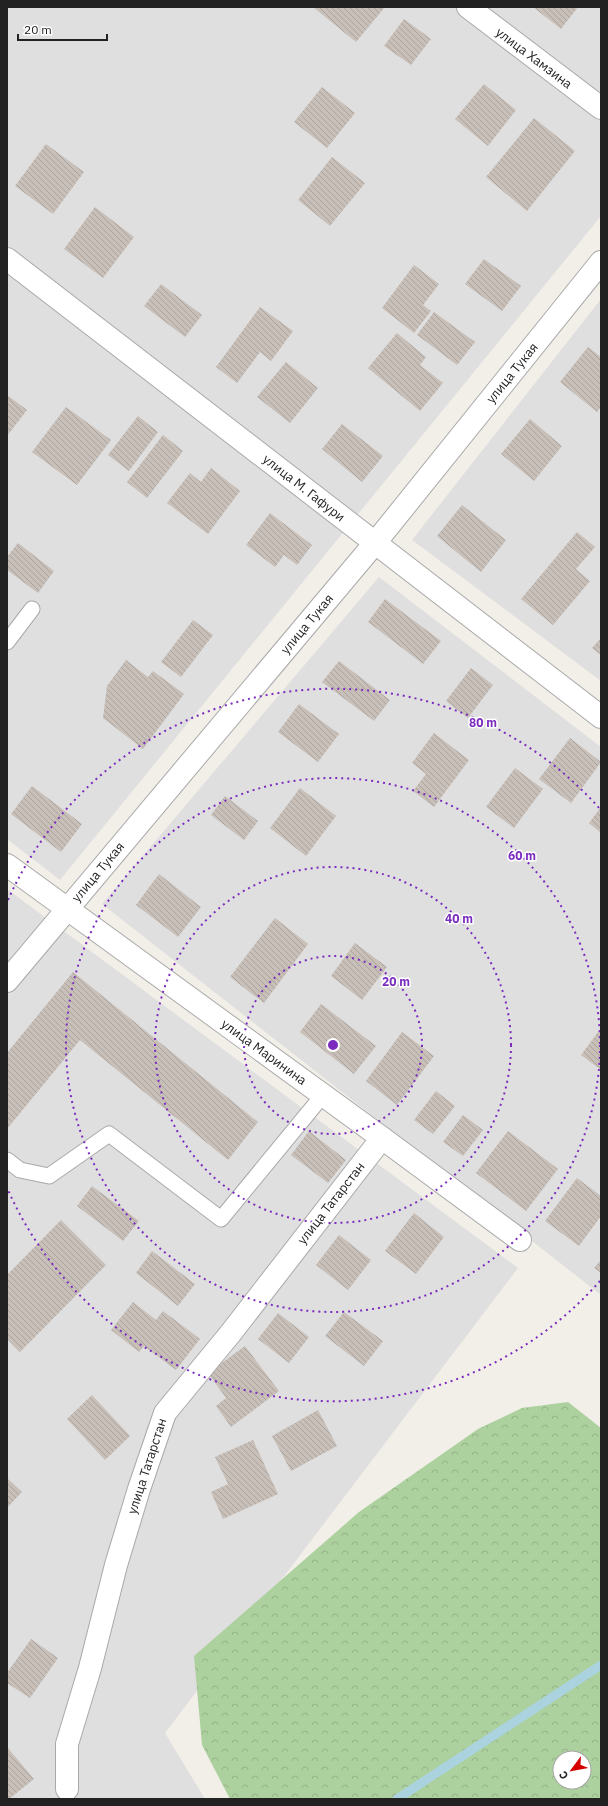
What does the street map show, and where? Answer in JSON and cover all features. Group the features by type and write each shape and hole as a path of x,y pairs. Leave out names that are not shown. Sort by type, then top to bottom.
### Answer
{"street":[{"name":"улица Хамзина","path":"468,7 601,108"},
{"name":"улица М. Гафури","path":"7,259 601,717"},
{"name":"улица Тукая","path":"7,981 375,543 601,262"},
{"name":"улица Маринина","path":"7,865 520,1240"},
{"name":"улица Татарстан","path":"67,1789 67,1744 90,1668 116,1565 165,1413 230,1334 382,1138"}],"lane":[{"path":"7,642 32,609"},
{"path":"7,1160 20,1170 50,1176 109,1134 220,1219 323,1095"}],"shaded area":[{"path":"7,7 601,7 601,216 60,880 7,839"},
{"path":"601,299 601,681 412,540"},
{"path":"379,577 601,747 601,1295 102,904"},
{"path":"7,889 518,1268 165,1733 205,1799 7,1799"}],"green space":[{"path":"568,1402 601,1428 601,1799 230,1799 202,1745 194,1656 359,1512 478,1429 522,1408"}],"building":[{"path":"313,7 385,7 356,42"},
{"path":"533,7 578,7 561,29"},
{"path":"404,19 431,39 411,65 384,46"},
{"path":"484,84 516,110 488,146 455,119"},
{"path":"322,87 355,113 327,148 294,122"},
{"path":"534,118 575,151 527,211 486,177"},
{"path":"46,144 84,172 53,214 15,186"},
{"path":"332,157 365,183 330,226 298,200"},
{"path":"95,207 134,237 103,278 64,249"},
{"path":"484,259 521,286 502,311 465,284"},
{"path":"414,265 439,284 423,305 431,311 414,333 382,308"},
{"path":"161,284 202,315 185,337 144,306"},
{"path":"260,307 293,331 271,361 260,352 237,383 216,367"},
{"path":"434,312 475,342 457,365 417,335"},
{"path":"397,333 426,357 420,365 443,383 420,411 368,368"},
{"path":"588,347 601,357 601,407 597,412 560,382"},
{"path":"286,362 318,388 290,423 257,397"},
{"path":"7,395 27,410 7,436"},
{"path":"66,407 111,440 77,485 32,452"},
{"path":"138,416 158,432 129,471 108,455"},
{"path":"530,419 562,446 534,481 501,454"},
{"path":"342,424 383,456 362,482 322,449"},
{"path":"163,435 183,451 147,498 127,482"},
{"path":"211,468 240,491 208,534 167,503 190,473 201,482"},
{"path":"462,505 506,540 481,572 437,536"},
{"path":"270,513 312,545 297,565 284,555 275,567 246,545"},
{"path":"577,532 595,547 576,569 590,581 553,625 521,599"},
{"path":"18,543 54,571 38,593 7,570 7,557"},
{"path":"385,599 441,641 423,664 368,622"},
{"path":"193,620 213,635 181,677 161,662"},
{"path":"601,638 601,655 592,648"},
{"path":"126,660 148,677 153,671 184,694 143,749 103,718 107,686"},
{"path":"339,661 390,700 374,721 322,682"},
{"path":"471,668 493,685 468,718 446,701"},
{"path":"299,704 339,734 318,762 278,732"},
{"path":"434,733 469,760 434,807 413,791 426,774 412,763"},
{"path":"570,738 601,762 571,803 539,779"},
{"path":"515,768 543,789 514,828 486,807"},
{"path":"32,786 82,824 61,852 11,814"},
{"path":"300,788 336,816 306,856 270,828"},
{"path":"225,796 258,821 244,840 211,815"},
{"path":"601,807 601,833 589,823"},
{"path":"159,874 201,907 178,937 136,905"},
{"path":"275,918 308,944 264,1003 230,977"},
{"path":"355,943 387,967 362,1000 331,976"},
{"path":"73,972 258,1122 228,1160 80,1040 7,1129 7,1053"},
{"path":"321,1004 376,1046 354,1074 300,1032"},
{"path":"601,1028 601,1070 581,1055"},
{"path":"402,1032 434,1056 397,1105 366,1081"},
{"path":"436,1091 455,1106 433,1134 414,1120"},
{"path":"463,1115 483,1130 463,1156 443,1142"},
{"path":"309,1131 346,1160 328,1183 291,1155"},
{"path":"508,1131 558,1169 526,1211 476,1173"},
{"path":"577,1178 601,1196 601,1216 579,1246 545,1221"},
{"path":"92,1186 139,1221 123,1241 77,1206"},
{"path":"414,1213 444,1237 416,1274 385,1251"},
{"path":"61,1220 106,1265 20,1352 7,1339 7,1275"},
{"path":"339,1235 371,1260 348,1290 316,1265"},
{"path":"152,1251 195,1284 178,1306 136,1273"},
{"path":"601,1260 601,1273 594,1268"},
{"path":"133,1302 156,1320 163,1311 200,1339 176,1370 144,1346 139,1352 111,1330"},
{"path":"344,1312 383,1341 364,1366 325,1336"},
{"path":"278,1313 309,1337 289,1363 258,1339"},
{"path":"245,1346 279,1391 231,1427 216,1406 226,1398 208,1373"},
{"path":"92,1395 130,1436 105,1460 67,1419"},
{"path":"318,1410 337,1446 291,1471 272,1436"},
{"path":"253,1440 278,1494 223,1519 211,1492 228,1484 215,1457"},
{"path":"7,1478 22,1492 7,1508"},
{"path":"31,1639 58,1658 30,1698 7,1683 7,1673"},
{"path":"7,1747 34,1779 9,1799 7,1799"}],"waterway":[{"path":"397,1799 601,1665"}]}
